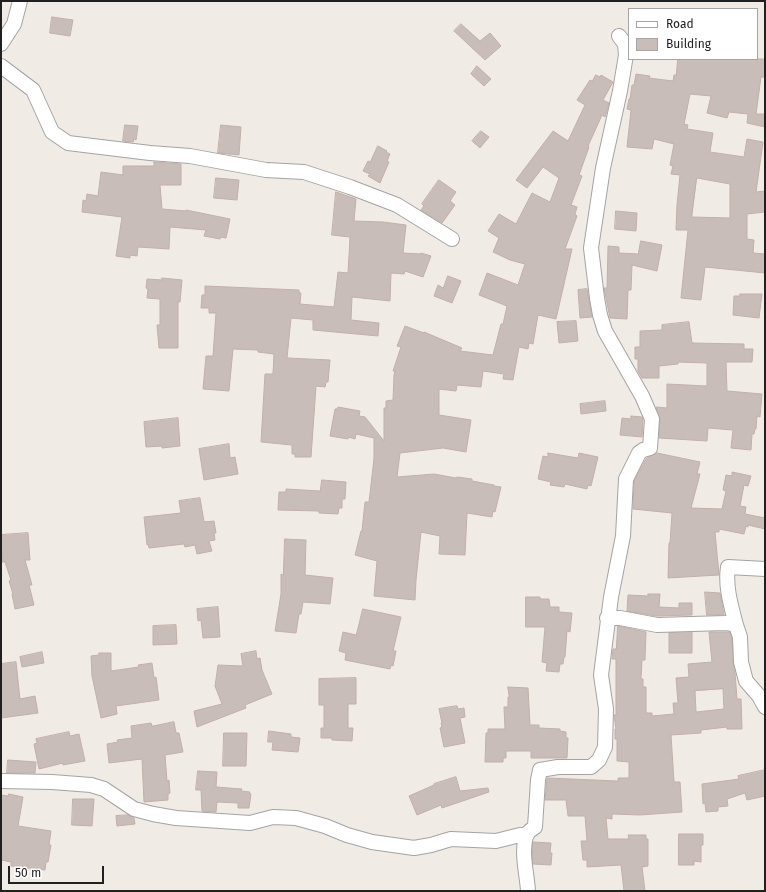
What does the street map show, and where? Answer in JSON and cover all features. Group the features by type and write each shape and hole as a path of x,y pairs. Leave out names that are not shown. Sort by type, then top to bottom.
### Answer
{"street":[{"path":"1,44 14,24 20,1"},
{"path":"1,781 52,782 92,785 104,789 134,808 153,814 176,818 213,820 232,823 250,823 273,817 296,818 325,826 347,836 372,842 414,848 451,839 496,841 526,835 535,827 540,770 558,767 591,767 599,760 605,747 606,709 601,675 607,618 623,536 626,479 639,453 650,448 652,419 642,396 605,331 597,298 591,248 603,168 620,91 626,55 625,44 619,36"},
{"path":"1,66 33,90 52,132 68,143 150,153 190,156 266,170 304,172 350,187 396,205 452,239"},
{"path":"765,569 728,567 727,575 730,605 740,637 741,662 746,681 759,696 765,707"},
{"path":"607,618 620,618 657,625 726,623 736,625"},
{"path":"526,835 524,865 528,891"}],"building":[{"path":"52,17 73,20 70,36 50,33"},
{"path":"461,24 480,41 490,33 501,46 485,60 454,31"},
{"path":"765,59 765,77 761,77 756,114 765,114 765,127 747,123 748,114 729,112 727,118 707,113 711,96 690,94 684,124 688,125 687,129 713,133 710,152 744,157 747,139 763,142 756,192 765,191 765,212 747,214 747,239 754,240 753,253 765,254 765,273 705,267 701,300 681,298 688,230 676,230 680,175 671,174 673,166 670,165 674,144 654,139 652,149 627,147 631,110 627,109 636,74 650,76 649,78 673,81 674,75 676,75 678,60","holes":["697,178 730,184 730,218 692,217"]},
{"path":"477,66 491,79 484,86 471,74"},
{"path":"596,75 600,77 601,75 613,82 603,100 609,103 605,117 602,115 588,146 589,147 579,175 582,176 571,205 577,207 575,214 577,216 565,249 572,249 556,319 538,315 533,344 529,343 528,349 519,347 513,380 503,379 504,374 483,371 481,387 457,385 456,391 439,389 439,415 471,420 466,452 443,448 400,453 397,477 434,474 472,479 472,481 501,487 495,512 493,511 492,517 467,513 465,555 439,554 440,536 421,532 415,600 374,596 377,561 355,555 362,531 365,502 369,502 374,459 374,438 356,434 355,439 330,436 335,409 338,407 360,411 359,416 365,417 384,441 384,408 386,408 386,401 393,400 395,371 393,371 401,347 397,346 405,326 424,332 462,348 460,351 493,355 507,306 479,295 487,273 518,285 525,264 510,260 493,252 499,238 488,231 499,214 516,224 532,193 550,202 559,178 543,167 527,188 516,180 553,131 568,141 585,105 577,100 590,80 592,81"},
{"path":"125,125 138,126 136,140 134,139 133,142 123,141"},
{"path":"221,125 241,127 239,155 218,153"},
{"path":"481,131 489,137 480,148 472,141"},
{"path":"378,146 390,154 387,161 389,162 380,183 368,176 370,174 363,171 368,161 370,162"},
{"path":"154,162 181,164 181,185 160,185 162,209 186,210 230,219 226,238 221,237 220,239 204,236 206,230 170,227 169,249 138,247 137,256 130,255 130,258 116,256 122,217 82,212 83,200 86,201 87,194 98,196 101,172 123,175 123,166 154,166"},
{"path":"216,178 239,180 237,200 214,198"},
{"path":"439,180 456,192 450,201 455,205 442,223 421,210 424,206 422,204"},
{"path":"336,192 356,199 354,221 383,222 406,225 403,253 421,253 431,256 423,277 405,271 404,274 391,273 390,301 352,297 351,320 379,323 378,336 313,330 313,320 291,318 287,358 330,360 328,382 326,382 325,387 316,386 311,457 295,457 295,454 292,454 292,445 261,442 265,374 273,374 274,354 258,352 258,350 233,349 229,391 203,389 206,356 213,356 216,313 209,313 209,308 201,308 202,295 205,295 205,286 299,290 299,293 301,293 300,304 334,307 338,272 348,273 350,237 332,235"},
{"path":"616,211 637,213 636,231 615,229"},
{"path":"641,241 662,245 657,271 632,265 631,290 628,290 627,319 610,318 604,288 607,288 608,246 619,247 619,253 638,254"},
{"path":"448,276 461,281 452,303 434,296 438,285 443,288"},
{"path":"162,278 182,280 180,302 178,302 178,348 159,348 157,325 160,325 160,299 147,298 147,279 162,280"},
{"path":"587,289 592,317 580,318 578,290"},
{"path":"740,294 762,294 759,318 733,315 734,296 740,296"},
{"path":"576,321 578,341 559,343 557,322"},
{"path":"689,322 692,343 744,344 744,349 753,349 752,362 726,362 727,391 762,394 760,417 757,416 756,429 754,434 752,434 751,450 731,448 733,430 708,428 707,441 659,438 660,419 656,407 667,408 667,384 707,386 707,363 678,362 678,364 659,366 659,378 642,378 638,371 638,359 635,359 635,347 640,347 640,331 662,330 662,325"},
{"path":"605,401 606,411 581,414 580,404"},
{"path":"631,416 642,417 642,437 620,435 622,418 631,419"},
{"path":"178,418 180,446 162,448 162,446 146,447 144,422"},
{"path":"229,444 230,458 235,457 238,474 204,480 199,449"},
{"path":"548,453 578,458 579,453 598,457 591,486 588,485 587,489 565,484 564,487 550,485 551,482 538,479 543,456 548,457"},
{"path":"657,453 700,462 697,474 700,474 691,508 722,509 726,491 723,490 726,475 732,476 732,472 751,476 748,486 744,485 740,506 746,507 745,514 765,518 765,529 748,525 748,527 746,526 744,534 719,529 719,532 715,532 719,575 668,578 672,513 633,509 634,481 646,459"},
{"path":"322,480 346,482 345,499 342,499 342,508 339,508 338,514 319,513 319,511 278,510 279,492 286,492 286,489 320,491"},
{"path":"200,498 204,522 214,521 216,533 214,533 215,540 209,541 212,551 197,554 195,545 185,547 184,544 149,548 148,544 147,545 144,517 181,513 179,501"},
{"path":"28,533 30,560 25,560 32,585 29,585 34,605 15,609 9,581 11,580 5,562 2,562 1,535"},
{"path":"285,539 306,540 305,575 333,578 330,604 303,602 301,614 299,614 296,633 275,631 281,594 281,574 283,575"},
{"path":"705,592 720,593 724,615 707,615"},
{"path":"648,594 660,594 659,607 679,608 679,603 692,603 692,615 656,616 627,611 628,595 648,596"},
{"path":"526,597 540,597 540,599 549,599 550,607 559,607 559,612 572,613 570,632 567,631 565,657 563,664 560,664 559,672 546,671 547,663 542,662 545,627 526,627"},
{"path":"218,607 220,637 203,638 201,620 198,621 197,609"},
{"path":"363,609 401,617 393,651 396,651 393,666 391,665 390,669 345,660 346,653 339,651 343,632 356,635"},
{"path":"176,625 177,644 153,645 153,626"},
{"path":"618,626 646,632 645,660 642,660 641,679 643,679 643,687 646,687 646,713 652,713 652,716 674,714 673,703 678,703 676,678 689,677 688,664 712,662 709,632 730,632 732,639 737,699 741,699 742,729 727,729 727,727 701,730 701,733 671,735 674,782 680,782 682,812 640,815 612,814 612,819 606,818 608,839 629,839 628,835 646,835 646,839 648,839 648,866 642,867 645,891 624,891 621,865 587,867 587,860 583,860 581,841 587,841 585,816 568,816 566,800 545,800 547,778 618,781 618,778 629,778 629,762 617,761 617,739 615,739 616,729 614,715 616,715 616,659 612,659 613,649 616,649","holes":["723,689 724,709 696,712 695,691"]},
{"path":"692,632 692,653 669,653 669,633"},
{"path":"256,651 257,659 260,658 262,670 272,694 245,705 246,708 197,727 194,711 222,704 215,686 218,665 243,666 241,654"},
{"path":"42,652 44,663 22,667 20,657"},
{"path":"99,653 111,653 111,671 139,667 138,665 152,663 154,678 156,677 159,700 116,706 117,714 101,718 92,676 91,656 99,655"},
{"path":"16,662 20,699 35,696 38,713 1,718 1,664"},
{"path":"356,678 356,704 348,704 348,728 353,728 352,741 321,738 321,728 324,728 324,705 319,705 319,679"},
{"path":"508,687 528,688 530,725 539,725 539,728 560,729 560,731 566,732 566,738 568,738 567,758 531,758 531,751 506,751 506,758 503,758 503,762 485,762 486,733 488,733 488,729 505,729 504,707 508,707"},
{"path":"457,706 458,709 464,708 465,717 460,718 465,743 444,747 440,728 442,727 442,723 439,709"},
{"path":"174,722 176,733 179,733 183,752 165,755 167,781 169,780 170,793 168,794 168,800 144,802 142,759 109,763 107,744 118,742 117,740 132,738 131,726 151,723 152,726"},
{"path":"269,731 291,734 291,737 300,738 298,752 272,750 273,742 268,742"},
{"path":"69,732 70,736 79,734 85,761 63,765 63,763 39,769 34,744 37,743 36,739"},
{"path":"224,733 247,733 246,766 223,766"},
{"path":"8,760 36,762 35,773 7,773"},
{"path":"765,770 765,796 747,800 745,793 727,799 728,806 718,807 718,811 706,812 705,803 703,804 702,784 739,779 738,776"},
{"path":"198,771 217,772 216,787 242,789 241,791 250,792 249,808 238,808 238,803 217,802 216,812 202,811 201,790 196,790"},
{"path":"456,777 460,791 488,788 489,792 442,808 441,805 417,815 409,796 434,784"},
{"path":"9,794 23,797 18,826 51,831 49,845 51,845 45,870 11,866 11,862 1,860 1,795 8,796"},
{"path":"73,799 94,799 92,826 72,825"},
{"path":"128,815 134,818 135,824 117,826 116,816"},
{"path":"679,834 703,834 703,845 701,845 701,862 694,861 694,865 679,865"},
{"path":"533,842 551,843 551,865 533,864"}]}
